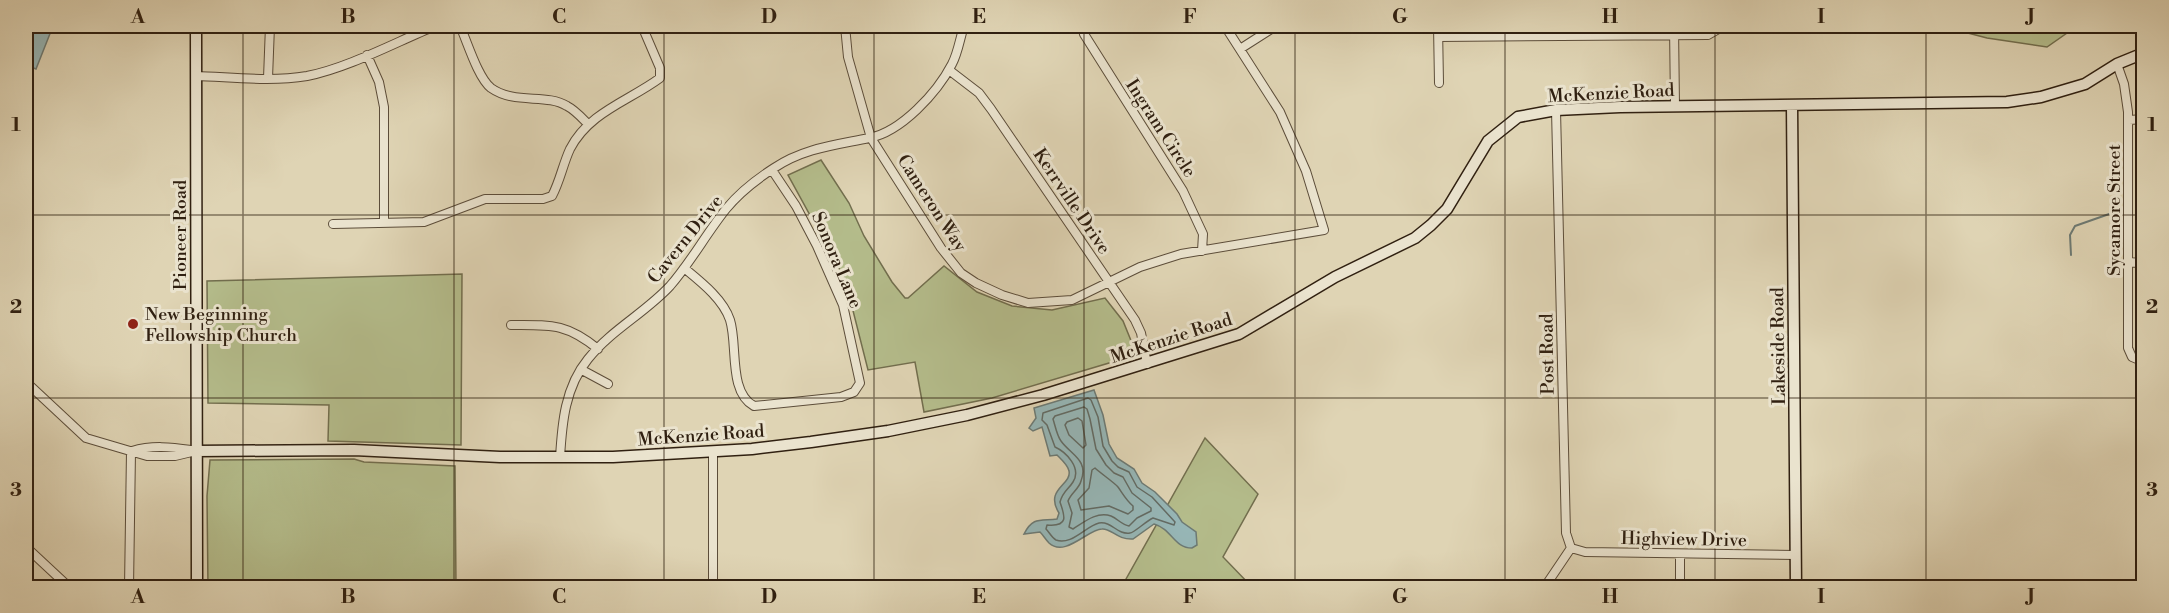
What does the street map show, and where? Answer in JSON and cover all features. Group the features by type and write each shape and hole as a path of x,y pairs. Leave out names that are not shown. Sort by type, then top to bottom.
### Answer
{"street":[{"name":"Pioneer Road","path":"196,26 197,588"},
{"path":"268,78 270,26"},
{"path":"196,76 268,78 305,76 327,71 435,26"},
{"path":"460,26 483,78 491,88 510,96 528,100 551,100 567,105 588,124"},
{"path":"333,224 424,222 484,199 543,199 552,196 571,147 588,124 660,78 660,68 642,26"},
{"name":"Cameron Way","path":"845,26 848,57 871,138 941,248 961,273 976,283 1002,295 1028,303 1072,300 1140,267 1181,254 1324,230 1306,171 1280,112 1240,49"},
{"name":"Cavern Drive","path":"560,458 562,419 570,392 587,359 669,287 727,208 772,170 822,146 884,134 914,113 949,70 964,26"},
{"name":"Ingram Circle","path":"1082,26 1090,44 1183,191 1203,234 1202,251"},
{"path":"1225,26 1240,49 1276,26"},
{"path":"1438,26 1439,83"},
{"path":"1553,26 1553,36"},
{"path":"1674,26 1675,106"},
{"path":"1439,37 1708,35 1722,27"},
{"name":"McKenzie Road","path":"196,451 354,450 560,458 613,457 713,452 812,442 967,415 1043,395 1239,334 1335,277 1415,238 1447,209 1488,141 1518,117 1556,110 1675,106 2007,102 2042,97 2085,84 2117,64 2144,53"},
{"path":"367,55 379,82 384,107 384,223"},
{"name":"Sycamore Street","path":"2117,64 2127,96 2129,120 2128,341 2132,357 2144,362"},
{"name":"Kerrville Drive","path":"949,70 979,93 991,109 1135,320 1141,333 1147,364"},
{"name":"Lakeside Road","path":"1792,105 1796,588"},
{"name":"Post Road","path":"1556,110 1566,533 1571,548"},
{"path":"2129,120 2144,119"},
{"name":"Sonora Lane","path":"684,268 707,287 730,319 738,382 741,393 749,404 754,406 841,396 854,392 860,383 843,305 817,246 796,206 772,170"},
{"path":"2128,262 2144,263"},
{"path":"511,325 560,326 583,336 598,349"},
{"path":"582,370 608,384"},
{"path":"26,382 86,438 147,456 175,456 196,451"},
{"path":"129,588 131,452"},
{"path":"713,452 713,588"},
{"path":"26,548 70,588"},
{"path":"1544,588 1571,548"},
{"name":"Highview Drive","path":"1571,548 1585,552 1796,555"},
{"path":"1680,554 1680,588"}],"green space":[{"path":"1941,26 2077,26 2047,47 1987,38"},
{"path":"821,160 849,203 864,236 892,282 905,298 908,298 944,266 977,292 1012,306 1052,310 1105,298 1123,321 1134,348 1129,357 992,398 924,412 915,362 868,370 845,279 788,175"},
{"path":"462,274 461,445 328,441 329,405 208,403 207,281"},
{"path":"1205,438 1258,494 1223,557 1252,587 1121,588"},
{"path":"354,459 364,462 455,466 456,587 208,587 207,496 210,460"}],"water":[{"path":"26,26 53,26 36,69 26,65"},
{"path":"1094,390 1103,415 1109,444 1117,458 1134,469 1142,483 1155,492 1182,522 1196,532 1197,545 1192,548 1181,545 1160,526 1154,524 1133,539 1123,538 1102,529 1062,547 1055,547 1049,543 1040,532 1024,534 1034,522 1057,519 1059,513 1055,505 1056,493 1069,476 1066,464 1057,455 1050,456 1042,427 1033,431 1029,428 1036,418 1034,408"}],"waterway":[{"path":"2071,255 2070,235 2075,226 2112,213"}],"place":[{"name":"New Beginning Fellowship Church","path":"133,324"}]}
